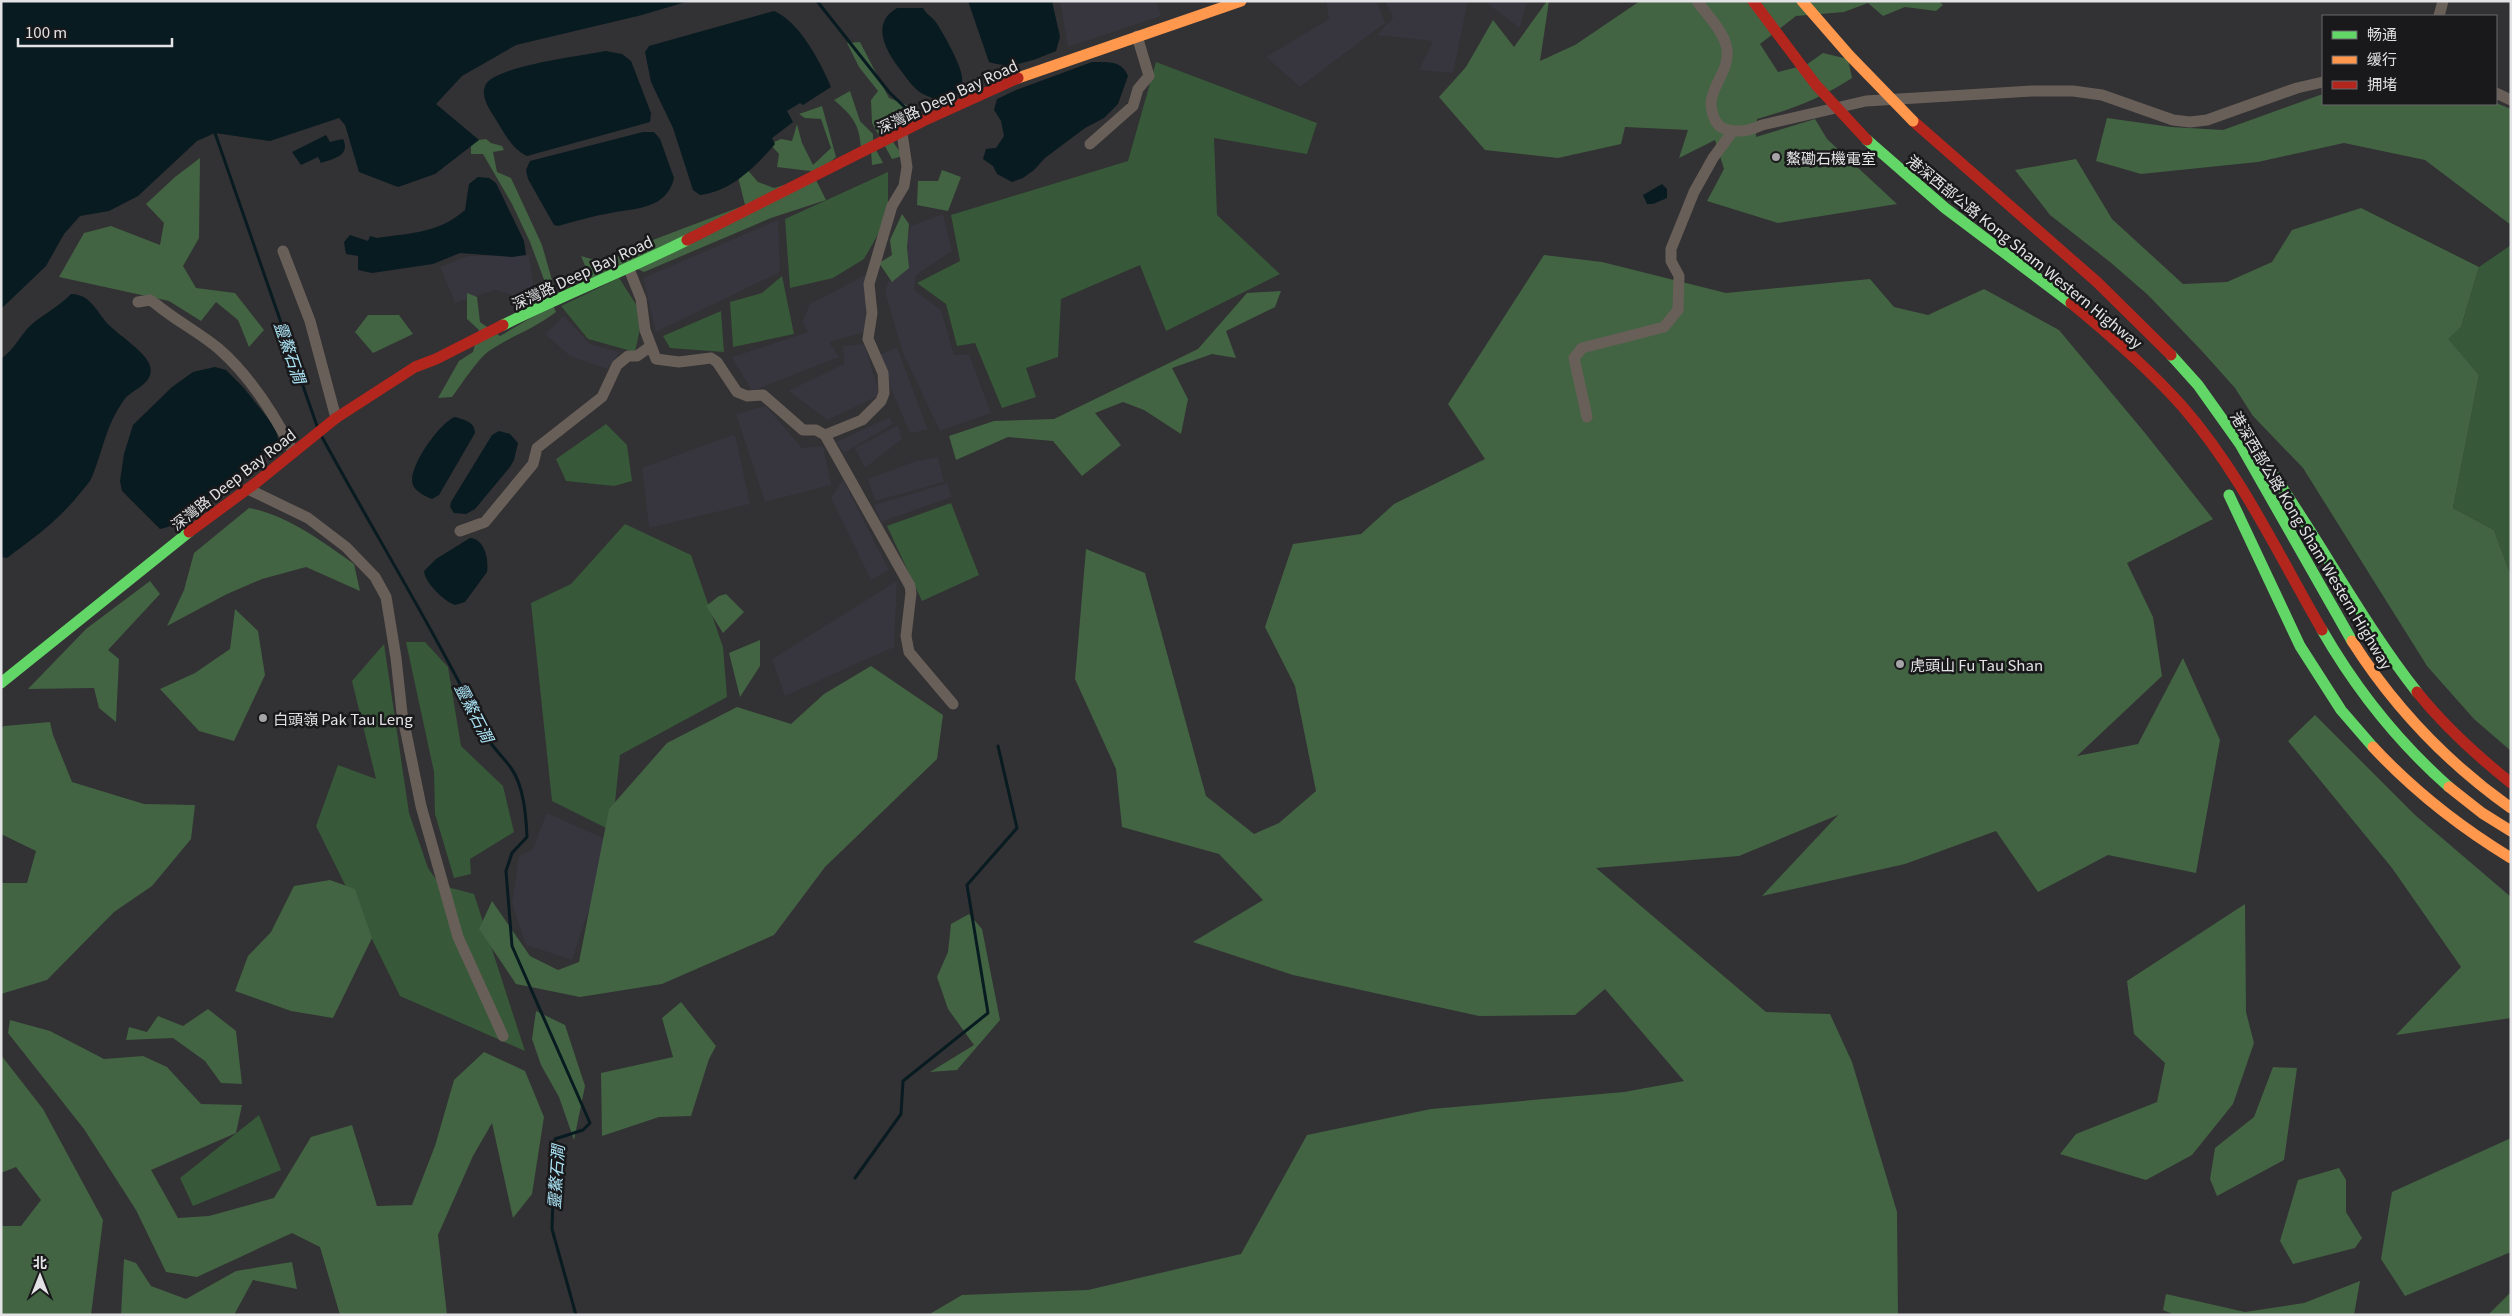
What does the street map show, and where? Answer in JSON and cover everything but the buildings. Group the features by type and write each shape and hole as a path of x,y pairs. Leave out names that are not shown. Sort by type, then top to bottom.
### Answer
{"main road":[{"name":"深灣路 Deep Bay Road","path":"1,683 151,561 248,489 292,451 336,418 415,367 436,359 543,305 628,269 1013,80 1241,1"},
{"name":"港深西部公路 Kong Sham Western Highway","path":"1753,1 1816,85 1867,140 1929,196 2110,334 2152,373 2198,426 2226,464 2324,634 2373,707 2427,767 2511,831"},
{"name":"港深西部公路 Kong Sham Western Highway","path":"1802,1 1849,56 1913,121 2143,326 2180,364 2224,420 2268,490 2344,629 2374,675 2424,736 2473,780 2509,807"},
{"path":"2224,420 2258,452 2282,484 2378,640 2412,688 2451,732 2511,783"},
{"path":"2198,426 2213,466"},
{"path":"2224,486 2300,646 2316,673 2352,723 2389,766 2430,804 2466,831 2511,858"}],"street":[{"path":"1697,1 1722,36 1727,50 1726,64 1711,98 1713,118 1721,128 1733,131 1746,132 1762,125 1866,100 2032,91 2073,91 2102,95 2173,120 2190,122 2207,120 2297,88 2322,82"},
{"path":"2439,15 2443,1"},
{"path":"1090,144 1133,106 1138,89 1148,76 1137,36"},
{"path":"2497,93 2511,100"},
{"path":"1587,417 1574,358 1582,348 1664,327 1678,310 1679,276 1671,261 1671,249 1694,192 1713,158 1733,131"},
{"path":"825,435 862,420 881,400 884,392 883,373 868,339 872,313 869,284 892,206 904,186 907,167 902,133"},
{"path":"283,251 310,321 336,418"},
{"path":"628,269 641,298 644,330 656,359 679,362 711,358 717,362 736,392 747,396 763,395 802,430 816,430 825,435 910,586 906,636 910,652 953,704"},
{"path":"138,302 150,300 218,348 237,367 260,397 292,451"},
{"path":"460,531 485,522 533,464 538,448 602,397 617,365 628,356 637,356 651,346"},
{"path":"248,489 308,518 346,547 375,577 386,597 396,658 402,713 421,806 458,937 503,1036"}],"shaded area":[{"path":"1060,1 1157,1 1161,16 1068,47"},
{"path":"1326,1 1377,1 1385,23 1300,87 1266,57 1329,19"},
{"path":"1385,1 1468,1 1453,73 1419,70 1433,41 1377,35 1393,18"},
{"path":"1484,1 1527,1 1520,28"},
{"path":"943,214 952,251 916,275 914,290 941,310 954,355 969,354 991,413 940,431 902,351 885,291 911,226"},
{"path":"778,220 780,272 656,332 643,278"},
{"path":"529,255 534,287 526,299 495,290 455,303 440,267 468,256"},
{"path":"867,274 865,332 829,342 839,357 752,391 732,357 808,332 802,322 810,304"},
{"path":"564,316 590,344 620,352 607,369 570,356 545,334"},
{"path":"864,344 880,395 828,420 788,391 844,364 843,346"},
{"path":"897,347 928,430 910,433 877,356"},
{"path":"766,406 802,448 823,446 831,485 765,502 736,414"},
{"path":"890,417 893,424 844,453 836,442"},
{"path":"898,425 902,439 865,468 855,448"},
{"path":"735,434 750,504 649,528 642,468"},
{"path":"938,457 944,482 875,501 868,479 916,461"},
{"path":"843,480 889,570 871,580 831,498"},
{"path":"947,483 952,497 881,522 874,505"},
{"path":"897,581 894,647 785,696 772,659"},
{"path":"547,813 612,842 572,960 526,945 512,904 519,856 532,850"}],"green space":[{"path":"1547,1 1549,1 1540,61 1575,45 1640,1 1939,1 1943,5 1936,11 1905,7 1883,16 1868,3 1844,12 1796,16 1760,44 1778,72 1806,65 1823,53 1848,59 1852,78 1806,102 1757,119 1756,137 1815,119 1827,139 1897,204 1778,223 1707,201 1724,169 1715,140 1679,158 1688,130 1625,127 1621,144 1558,158 1485,150 1439,97 1466,67 1493,20 1514,47"},
{"path":"860,42 889,98 916,109 920,119 891,139 903,156 892,159 872,123 871,100 878,91 859,67 847,43"},
{"path":"1156,62 1317,123 1307,154 1214,138 1217,215 1280,274 1166,331 1140,265 1061,299 1058,357 1026,368 1036,397 1002,408 975,343 957,346 946,304 917,283 960,261 951,215 1128,161"},
{"path":"850,91 860,121 873,134 873,144 883,163 872,165 871,150 861,150 857,127 851,116 834,100"},
{"path":"2320,95 2322,95 2322,105 2497,105 2497,103 2511,109 2511,225 2425,160 2344,143 2258,162 2141,174 2096,161 2107,118 2171,127 2223,130"},
{"path":"822,106 836,157 818,172 777,167 779,154 770,144 781,139 792,141 797,124 802,143 813,165 831,148 821,119 805,118 799,114"},
{"path":"486,139 491,143 502,146 504,150 493,152 497,172 511,178 542,245 554,287 549,293 530,242 512,204 483,154 471,154 471,141"},
{"path":"200,158 199,238 183,266 196,288 235,293 264,330 249,347 238,320 216,302 201,321 169,301 59,277 84,233 111,226 160,245 164,223 146,204 175,177"},
{"path":"2076,159 2112,219 2183,284 2227,282 2272,262 2292,230 2361,208 2479,267 2461,327 2448,339 2479,375 2453,508 2494,530 2511,576 2511,751 2474,719 2427,666 2303,468 2253,416 2235,388 2148,295 2110,262 2050,215 2015,170"},
{"path":"744,166 758,182 774,188 814,176 826,200 771,218 644,272 627,264 571,286 586,268 581,256 605,263 637,246 745,205 737,173"},
{"path":"942,170 961,177 948,211 917,205 918,181 938,181"},
{"path":"888,172 888,217 864,259 833,278 790,288 785,219"},
{"path":"902,214 909,224 907,247 909,268 892,282 879,263 892,255 890,240"},
{"path":"2511,245 2511,576 2494,530 2453,508 2479,375 2447,339 2461,327 2479,267"},
{"path":"1544,255 1602,262 1726,293 1870,279 1894,307 1928,315 1984,289 2059,330 2145,433 2213,519 2127,563 2153,617 2162,676 2077,756 2138,744 2183,658 2220,740 2196,873 2108,855 2038,892 1996,831 1905,864 1762,896 1838,815 1739,856 1596,868 1766,1012 1830,1014 1852,1062 1897,1212 1898,1315 928,1315 962,1295 1088,1290 1241,1254 1307,1135 1431,1109 1624,1092 1684,1081 1605,989 1575,1015 1479,1016 1293,975 1193,942 1263,900 1219,854 1122,827 1116,769 1075,679 1086,549 1145,573 1206,796 1254,834 1279,823 1316,791 1295,686 1265,627 1293,544 1361,534 1394,504 1485,459 1448,404"},
{"path":"782,276 794,334 733,347 730,302 762,293"},
{"path":"619,278 643,315 635,352 588,339 561,306"},
{"path":"1281,291 1275,307 1226,331 1236,358 1212,354 1172,368 1188,399 1181,434 1144,410 1123,402 1095,413 1121,445 1082,476 1053,441 1008,437 956,460 949,436 994,421 1054,419 1198,349 1247,293"},
{"path":"467,293 477,297 480,322 500,336 553,305 556,312 489,351 474,367 452,397 438,398 459,361 473,352 479,330 467,319"},
{"path":"721,311 724,352 670,348 663,336"},
{"path":"368,315 399,315 413,334 373,353 355,332"},
{"path":"606,424 627,445 632,481 614,486 566,481 556,459"},
{"path":"951,503 979,575 922,601 887,526"},
{"path":"249,508 291,523 317,538 354,564 360,591 306,567 262,579 227,594 167,626 184,590 194,553"},
{"path":"625,524 691,555 723,647 727,697 620,755 612,831 552,801 531,603 571,584"},
{"path":"150,581 160,594 108,650 119,659 116,722 99,708 94,688 28,689 86,629"},
{"path":"726,594 744,612 723,633 706,606 719,596"},
{"path":"235,609 258,631 265,675 234,741 199,731 160,689 195,673 230,649"},
{"path":"760,640 760,666 740,697 729,653"},
{"path":"406,642 425,642 448,667 461,746 503,786 514,832 470,859 471,874 454,878 435,814 434,772"},
{"path":"384,644 409,813 428,868 440,885 474,894 525,1051 400,996 316,826 338,765 376,779 352,681"},
{"path":"871,666 943,715 937,759 825,867 774,935 662,984 580,997 516,984 479,929 492,901 530,956 558,970 579,962 609,809 667,743 737,707 791,724 824,694"},
{"path":"2315,715 2415,815 2511,897 2511,1018 2396,1035 2461,967 2392,868 2288,741"},
{"path":"50,722 53,735 72,782 144,804 195,805 191,839 152,886 114,912 47,980 1,994 1,883 27,883 36,851 1,834 1,729 4,726"},
{"path":"330,880 355,889 372,938 333,1018 291,1011 235,991 248,956 271,932 294,886"},
{"path":"2245,904 2246,1012 2254,1043 2233,1104 2192,1155 2146,1180 2060,1154 2076,1134 2157,1102 2165,1063 2134,1034 2127,981"},
{"path":"969,914 982,929 1000,1020 957,1070 930,1072 974,1045 948,1009 937,977 948,952 951,924"},
{"path":"681,1002 716,1046 709,1059 691,1116 659,1117 602,1136 601,1073 673,1057 662,1018"},
{"path":"208,1009 236,1031 242,1084 221,1083 205,1061 173,1038 126,1040 129,1027 147,1032 158,1016 183,1026"},
{"path":"536,1011 565,1025 585,1086 574,1140 559,1097 541,1065 532,1039"},
{"path":"10,1020 50,1031 104,1059 143,1056 167,1067 201,1104 242,1105 236,1133 151,1170 178,1218 209,1216 274,1198 311,1137 352,1125 377,1206 412,1205 435,1146 454,1080 484,1052 525,1071 544,1117 532,1194 513,1218 492,1123 473,1156 438,1235 447,1315 340,1315 320,1247 292,1233 197,1277 166,1272 136,1210 84,1129 8,1033"},
{"path":"1,1055 43,1109 103,1220 91,1315 1,1315 1,1226 21,1226 41,1200 16,1167 1,1173"},
{"path":"2273,1067 2297,1068 2284,1160 2217,1196 2210,1179 2215,1148 2254,1117"},
{"path":"259,1115 281,1170 193,1206 180,1178"},
{"path":"2511,1138 2511,1252 2405,1296 2381,1259 2392,1192"},
{"path":"2339,1168 2346,1180 2346,1212 2362,1238 2355,1248 2293,1264 2280,1241 2298,1180"},
{"path":"124,1259 136,1263 151,1286 186,1299 236,1271 292,1262 297,1289 253,1280 234,1315 121,1315"},
{"path":"2360,1281 2354,1315 2175,1315 2163,1310 2166,1294 2245,1312 2304,1303"},
{"path":"2511,1292 2511,1315 2488,1315"}],"water":[{"path":"1,1 689,1 642,15 516,45 462,76 436,104 479,140 435,174 398,187 359,172 345,125 339,118 270,141 215,133 197,141 138,196 109,211 80,216 64,234 46,266 1,309"},
{"path":"968,1 1052,1 1060,37 1056,51 1023,63 1006,65 989,62"},
{"path":"897,8 923,8 942,32 961,72 961,89 952,98 938,99 917,90 886,48 882,30 884,22"},
{"path":"774,11 783,16 800,33 815,55 831,87 803,105 800,103 787,111 793,122 772,138 775,144 742,177 722,189 700,195 693,190 673,128 651,82 645,52 649,46"},
{"path":"605,51 622,54 631,61 651,113 650,122 527,156 521,153 507,138 487,105 484,97 485,86 492,79 520,67"},
{"path":"1092,62 1113,63 1122,67 1125,71 1128,76 1118,104 1104,118 1085,128 1045,158 1023,178 1012,182 997,174 993,166 983,159 986,149 996,148 1004,136 1001,121 994,110 997,99"},
{"path":"643,132 654,132 660,139 674,178 665,196 640,208 558,226 554,225 528,179 526,170 530,161"},
{"path":"326,135 330,142 343,139 345,149 343,153 321,163 318,157 301,165 292,152"},
{"path":"478,177 489,178 496,183 524,241 526,255 512,257 460,253 433,264 372,273 358,270 358,256 346,254 344,242 350,235 368,241 370,236 377,238 424,231 455,218 465,210 469,184"},
{"path":"1662,184 1667,189 1667,198 1653,204 1647,204 1643,195"},
{"path":"71,294 84,297 89,301 110,326 144,356 148,361 151,372 146,382 124,400 118,410 109,429 92,477 87,484 64,511 46,528 7,558 1,557 1,359 32,324"},
{"path":"215,367 226,370 243,387 275,427 280,446 262,456 179,520 168,527 160,529 122,491 120,481 124,454 133,425 172,387 193,372"},
{"path":"455,417 466,420 471,424 475,429 475,433 439,495 432,499 421,494 414,487 412,478 426,446 449,420"},
{"path":"499,431 510,434 518,443 514,460 475,509 466,514 454,513 450,507 451,502 492,435"},
{"path":"470,538 479,542 485,551 487,572 465,602 455,605 436,591 425,576 424,571 436,559"}],"waterway":[{"path":"817,1 889,92 916,118"},
{"name":"靈鰲石澗","path":"215,133 317,426"},
{"name":"靈鰲石澗","path":"322,437 426,622 488,740 511,768 522,792 527,837 512,853 506,871 512,946 590,1123 583,1130 555,1139 552,1229 576,1315"},
{"path":"855,1178 901,1114 903,1081 988,1013 967,885 1017,828 998,746"}],"traffic: fast":[{"path":"1867,140 1945,208 2071,303"},
{"path":"503,325 687,240"},
{"path":"2171,355 2198,385 2240,444 2352,641"},
{"path":"2261,457 2376,635 2417,692"},
{"path":"2229,495 2300,646 2341,710 2373,747"},
{"path":"1,683 189,532"},
{"path":"2322,630 2349,673 2379,714 2412,752 2449,787"}],"traffic: slow":[{"path":"1018,78 1241,1"},
{"path":"1802,1 1849,55 1913,121"},
{"path":"2352,641 2385,688 2423,732 2465,772 2511,808"},
{"path":"2373,747 2405,779 2438,807 2474,834 2511,858"},
{"path":"2449,787 2482,813 2511,831"}],"traffic: jam":[{"path":"1753,1 1816,85 1867,140"},
{"path":"687,240 923,121 1018,78"},
{"path":"1913,121 2097,282 2171,355"},
{"path":"2071,303 2142,365 2182,406 2203,431 2257,514 2322,630"},
{"path":"189,532 257,482 336,418 415,367 436,359 503,325"},
{"path":"2417,692 2461,740 2511,783"}],"place":[{"name":"鰲磡石機電室","path":"1776,157"},
{"name":"虎頭山 Fu Tau Shan","path":"1900,664"},
{"name":"白頭嶺 Pak Tau Leng","path":"263,718"}]}
